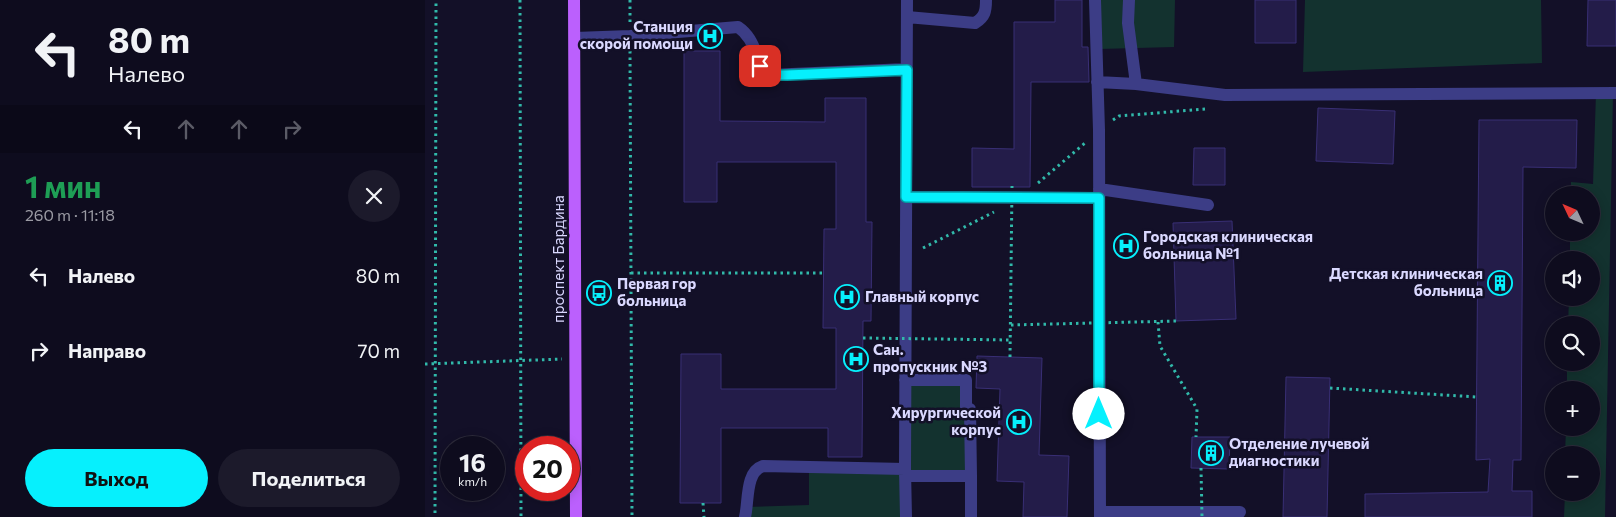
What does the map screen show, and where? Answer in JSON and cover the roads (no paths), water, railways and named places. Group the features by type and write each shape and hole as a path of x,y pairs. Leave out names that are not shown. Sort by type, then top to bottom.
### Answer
{"main road":[{"name":"проспект Бардина","path":"574,0 576,517"}],"lane":[{"path":"905,517 907,0"},
{"path":"907,17 975,23 982,19 986,11 986,0"},
{"path":"1095,0 1099,194 1100,514 1240,512"},
{"path":"1129,0 1128,23 1136,84"},
{"path":"575,38 630,36 738,27 752,41 760,66 769,75 907,70"},
{"path":"1097,82 1136,84 1225,95 1616,93"},
{"path":"906,197 1099,194 1208,205"},
{"path":"905,380 966,380 966,409 971,409 971,517"},
{"path":"745,517 752,474 756,468 763,466 971,476"}],"place":[{"name":"Станция скорой помощи","path":"710,36"},
{"name":"Городская клиническая больница №1","path":"1126,246"},
{"name":"Детская клиническая больница","path":"1500,283"},
{"name":"Первая гор больница","path":"599,293"},
{"name":"Главный корпус","path":"847,297"},
{"name":"Сан. пропускник №3","path":"856,359"},
{"name":"Хирургической корпус","path":"1019,422"},
{"name":"Отделение лучевой диагностики","path":"1211,453"}]}
